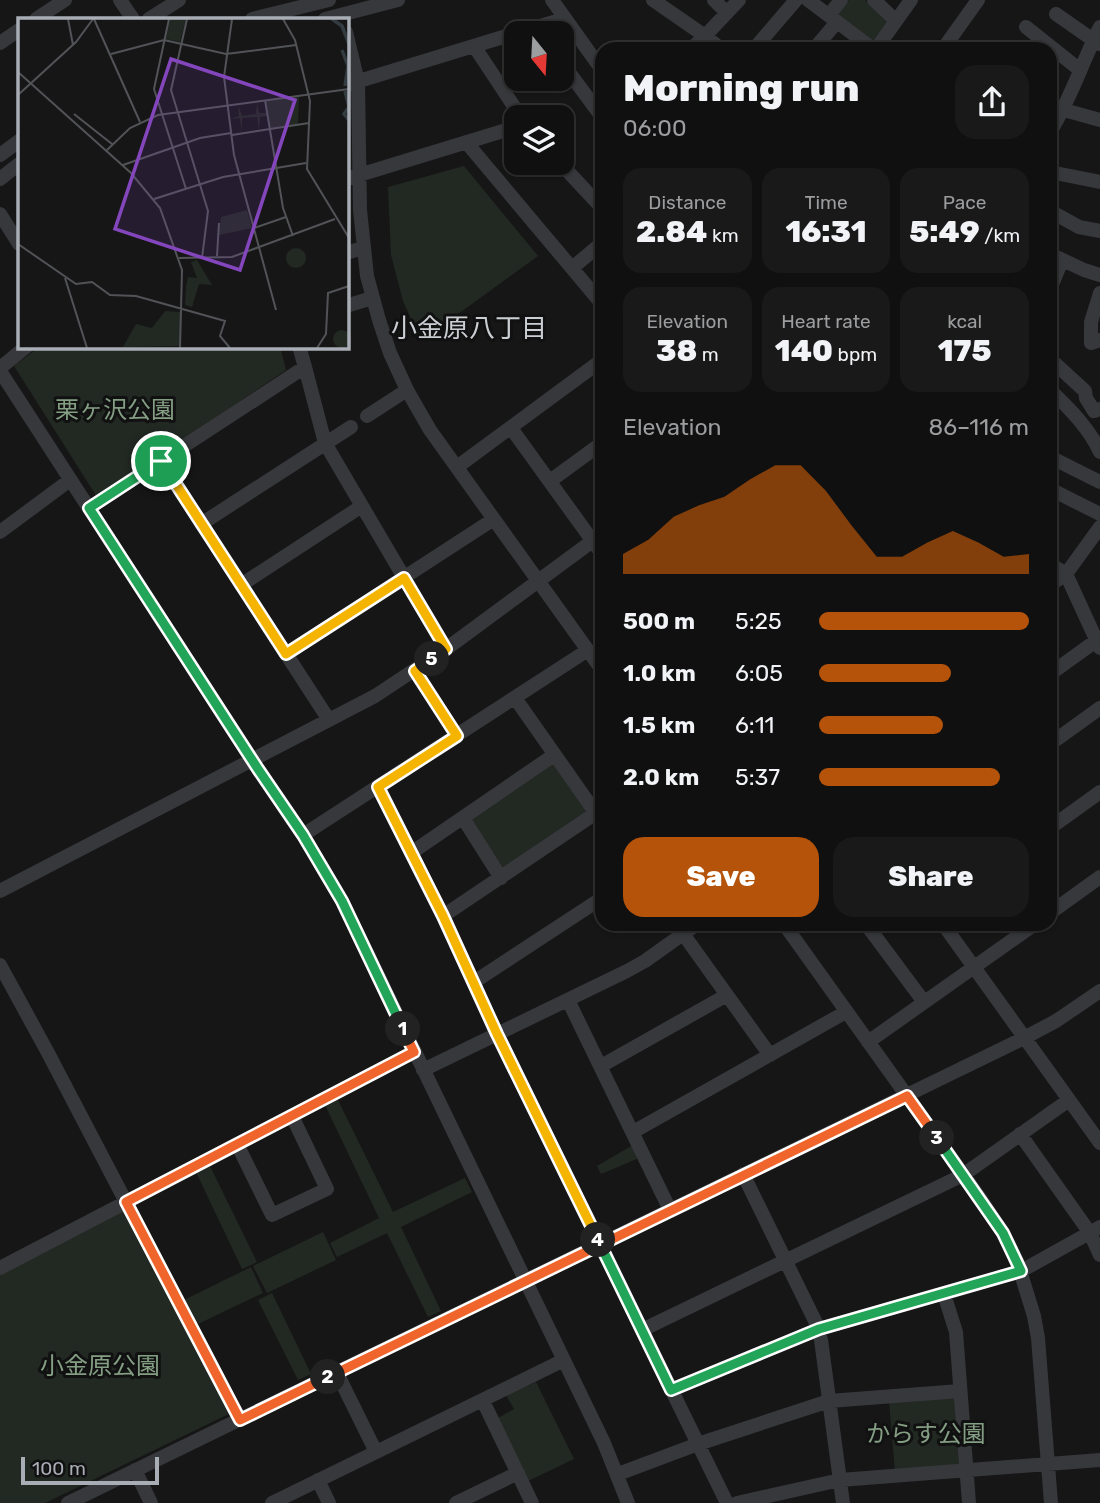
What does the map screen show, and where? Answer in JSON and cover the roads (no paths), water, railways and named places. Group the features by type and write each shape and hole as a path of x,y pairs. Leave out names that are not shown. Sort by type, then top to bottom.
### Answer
{"street":[{"path":"38,18 65,0"},
{"path":"120,0 132,18"},
{"path":"151,18 179,0"},
{"path":"256,18 331,0 343,17 398,0"},
{"path":"552,0 595,61"},
{"path":"653,0 713,42"},
{"path":"714,0 727,13"},
{"path":"699,42 739,0"},
{"path":"760,42 796,0"},
{"path":"808,0 866,42"},
{"path":"818,42 841,0"},
{"path":"874,0 896,22"},
{"path":"880,42 911,0"},
{"path":"948,42 978,0"},
{"path":"1056,14 1096,43"},
{"path":"560,21 564,19"},
{"path":"1026,27 1045,42"},
{"path":"1057,121 1080,69 1096,43 1100,27"},
{"path":"0,43 18,31"},
{"path":"352,83 504,37"},
{"path":"348,39 355,65 352,83 353,177 372,298 390,353 426,424 595,660"},
{"path":"474,46 513,105"},
{"path":"1057,51 1080,69"},
{"path":"574,79 595,108"},
{"path":"1064,110 1100,120"},
{"path":"353,177 504,131"},
{"path":"0,155 18,142"},
{"path":"466,142 595,296"},
{"path":"0,179 18,165"},
{"path":"1057,173 1100,182"},
{"path":"574,174 595,190"},
{"path":"0,214 18,242"},
{"path":"1057,215 1079,227 1100,231"},
{"path":"348,252 363,248"},
{"path":"572,268 595,249"},
{"path":"1057,258 1084,271 1100,275"},
{"path":"1100,293 1091,322 1091,342 1100,340"},
{"path":"348,305 372,298"},
{"path":"25,348 0,369 303,835 342,901 564,1360 618,1474 628,1503"},
{"path":"300,348 326,443 446,649"},
{"path":"457,467 595,365"},
{"path":"1057,365 1085,391 1094,411 1100,409"},
{"path":"89,508 305,367"},
{"path":"1085,391 1100,387"},
{"path":"367,416 407,390"},
{"path":"1057,397 1099,447"},
{"path":"201,524 351,427"},
{"path":"511,428 595,536"},
{"path":"551,481 595,448"},
{"path":"1057,460 1100,482"},
{"path":"161,461 329,720"},
{"path":"3,524 70,480"},
{"path":"1057,492 1100,514"},
{"path":"241,585 362,506"},
{"path":"286,654 494,519"},
{"path":"1057,580 1066,574 1100,527"},
{"path":"0,891 374,696 415,671 595,539"},
{"path":"1057,568 1066,574 1099,642 1057,669"},
{"path":"303,835 588,650"},
{"path":"415,671 457,736"},
{"path":"515,698 595,808"},
{"path":"1057,739 1100,708"},
{"path":"411,853 554,755"},
{"path":"378,787 727,1503"},
{"path":"1057,823 1100,792"},
{"path":"463,818 500,878"},
{"path":"443,916 595,818"},
{"path":"1057,908 1100,877"},
{"path":"474,982 595,903"},
{"path":"423,1070 636,966 678,931"},
{"path":"681,931 770,1055"},
{"path":"789,931 1003,1233 1021,1271 1038,1338 1051,1503"},
{"path":"871,931 923,1002"},
{"path":"948,931 1100,1143"},
{"path":"868,1042 1025,931"},
{"path":"0,965 6,992 47,1051 240,1420"},
{"path":"68,1503 1024,1038 1056,1021 1100,991"},
{"path":"601,1066 727,995"},
{"path":"568,1000 670,1210"},
{"path":"633,1132 846,1012"},
{"path":"0,1268 414,1052"},
{"path":"642,1330 963,1175 1069,1100"},
{"path":"237,1144 272,1215 327,1189 292,1116"},
{"path":"1020,1134 1095,1230 1100,1255"},
{"path":"743,1174 819,1329 844,1503"},
{"path":"671,1390 819,1329 1021,1271 1095,1230"},
{"path":"944,1294 956,1332 969,1503"},
{"path":"272,1503 564,1360"},
{"path":"337,1373 376,1452"},
{"path":"618,1474 698,1444 830,1401 960,1391"},
{"path":"483,1401 533,1503"},
{"path":"737,1503 840,1480 1100,1460"},
{"path":"135,1470 151,1503"},
{"path":"456,1503 518,1474"},
{"path":"318,1480 329,1503"}],"district":[{"name":"小金原八丁目","path":"469,328"}],"park label":[{"name":"栗ヶ沢公園","path":"115,410"},
{"name":"小金原公園","path":"100,1366"},
{"name":"からす公園","path":"926,1434"}]}
